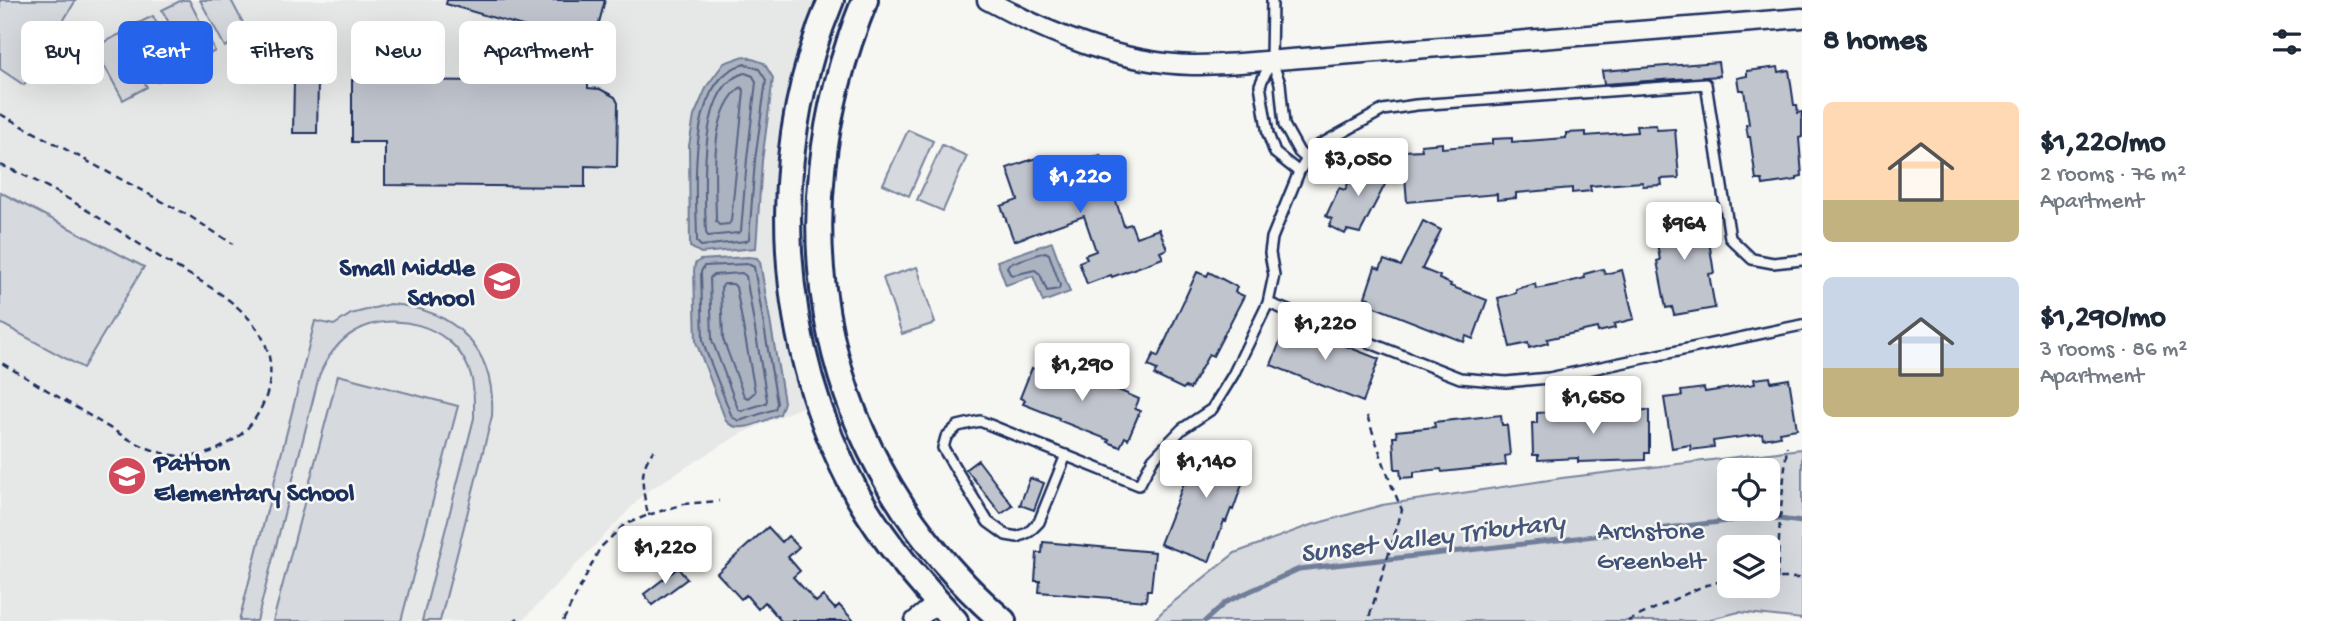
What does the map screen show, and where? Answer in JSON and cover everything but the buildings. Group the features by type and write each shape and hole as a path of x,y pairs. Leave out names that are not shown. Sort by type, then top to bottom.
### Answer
{"street":[{"path":"831,0 804,85 789,182 791,285 799,333 810,381 827,429 859,498 889,543 955,621"},
{"path":"865,0 847,46 833,98 821,181 820,260 830,334 855,417 898,502 951,571 1003,621"},
{"path":"987,0 1023,19 1078,42 1133,58 1192,65 1240,64 1802,18"},
{"path":"915,621 937,602"}],"lane":[{"path":"1272,0 1271,60 1279,83 1284,125 1299,152 1307,159"},
{"path":"1271,60 1260,85 1268,134 1275,153 1299,172"},
{"path":"1066,455 1039,522 1029,532 1018,537 1006,535 988,522 943,448 946,437 958,426 980,421 1066,455 1139,485 1153,459 1182,429 1212,408 1233,375 1268,303 1274,275 1270,253 1272,238 1307,159 1316,148 1382,110 1416,105 1706,84 1730,238 1752,259 1773,263 1802,260"},
{"path":"1268,303 1460,378 1506,382 1549,377 1802,326"}],"path":[{"path":"0,114 191,217 233,244"},
{"path":"0,165 39,182 226,299 255,325 270,354 271,367 265,400 247,429 236,439 211,453 185,458 137,443 0,362"},
{"path":"1367,416 1402,510 1394,544 1368,621"},
{"path":"1779,535 1787,446"},
{"path":"648,514 642,488 644,462 654,450"},
{"path":"564,621 600,548 624,525 684,503 719,501"},
{"path":"1780,579 1802,578"},
{"path":"1628,621 1703,586 1717,582"}],"shaded area":[{"name":"Small Middle School","path":"0,0 822,0 798,67 788,329 804,406 740,434 646,492 522,621 0,621"}],"green space":[{"path":"0,0 76,0 63,21 21,21 21,83 0,69"},
{"path":"182,0 189,0 200,21 168,21 162,10"},
{"path":"200,0 231,0 242,21 227,21 225,47"},
{"path":"153,16 156,21 143,21"},
{"path":"118,35 118,84 145,84 147,87 123,100 104,65 104,42"},
{"path":"908,130 933,141 909,196 883,184"},
{"path":"942,145 967,156 943,211 917,200"},
{"path":"0,192 144,267 83,368 0,323"},
{"path":"917,267 935,323 902,334 883,278"},
{"path":"390,304 434,314 467,337 479,352 487,371 491,392 492,416 440,621 422,621 474,418 473,384 470,371 459,351 447,340 419,325 386,322 356,331 344,339 322,369 257,621 239,621 315,321 334,325 351,314"},
{"path":"338,375 458,406 401,621 273,621"},
{"name":"Archstone Greenbelt","path":"1802,449 1802,619 1739,612 1703,621 1153,621 1235,553 1308,526 1382,505 1562,478 1717,459 1717,521 1780,521 1780,458 1728,458"}],"water":[{"path":"744,56 764,63 773,78 762,161 756,248 701,253 690,247 689,146 694,116 707,86 724,63"},
{"path":"1052,242 1070,292 1043,302 1033,276 1006,285 997,261"},
{"path":"757,258 760,262 784,402 780,414 752,425 738,427 726,421 696,342 694,271 695,264 700,260"}],"waterway":[{"name":"Sunset Valley Tributary","path":"1205,621 1226,602 1299,569 1765,517 1802,522"}],"place":[{"name":"Small Middle School","path":"502,281"},
{"name":"Patton Elementary School","path":"127,476"}]}
